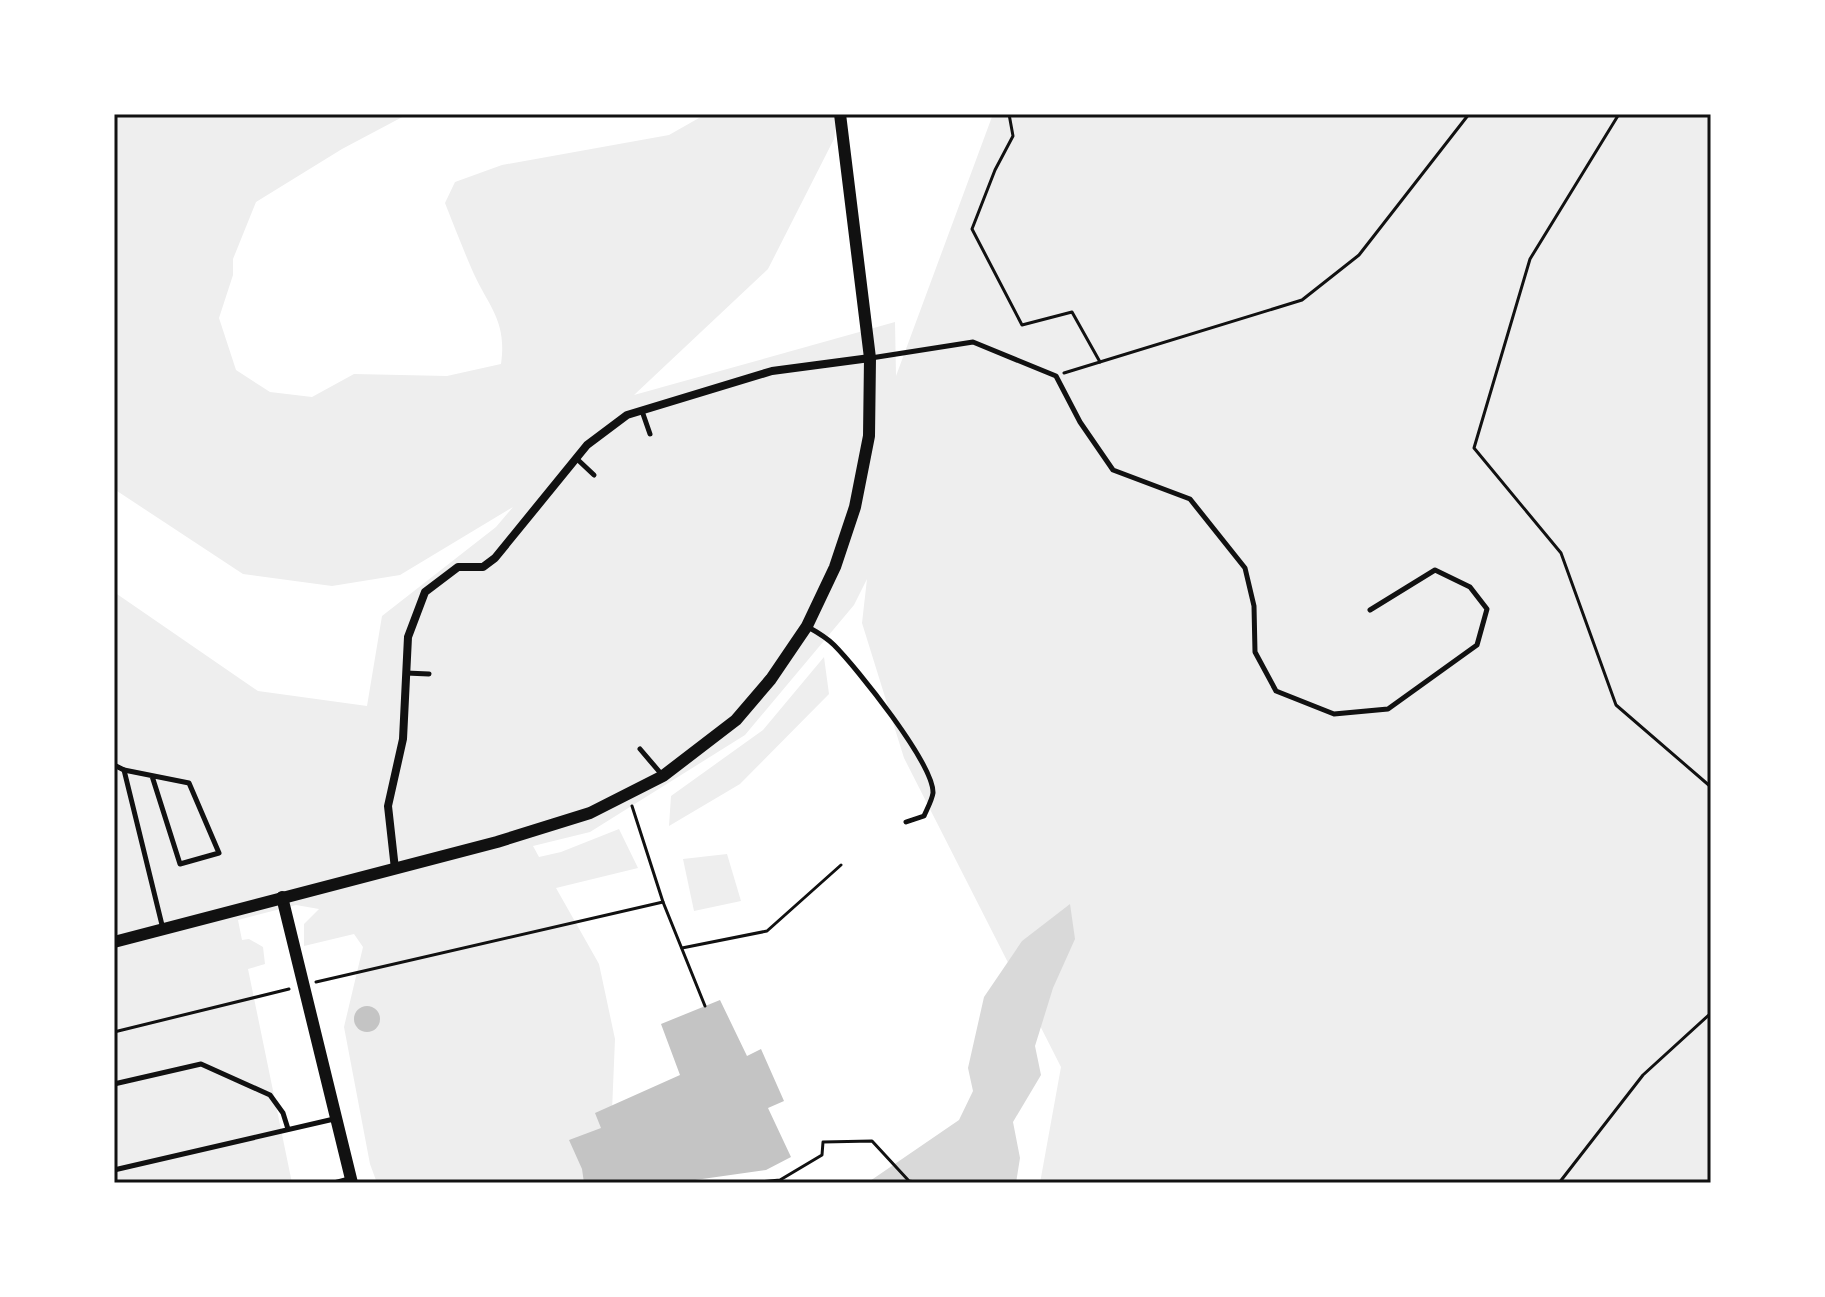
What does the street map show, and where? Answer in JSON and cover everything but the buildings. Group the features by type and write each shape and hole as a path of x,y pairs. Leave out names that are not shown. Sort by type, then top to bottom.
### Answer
{"street":[{"path":"114,942 395,869 590,813 663,776 736,720 771,679 807,626 835,567 855,507 869,436 870,358 840,114"},
{"path":"395,869 388,806 403,739 408,637 425,592 458,567 483,567 495,558 587,445 627,415 772,371 870,358"},
{"path":"282,897 351,1181"}],"lane":[{"path":"870,358 973,342 1056,376 1080,422 1113,470 1190,499 1245,568 1254,606 1255,652 1276,691 1334,714 1388,709 1477,645 1487,609 1470,587 1435,570 1370,610"},
{"path":"642,410 650,434"},
{"path":"576,458 594,475"},
{"path":"807,626 832,643 910,743 928,772 933,794 924,816 906,822"},
{"path":"405,673 429,674"},
{"path":"640,749 663,776"},
{"path":"114,765 124,770 189,783 219,853 180,864 152,776"},
{"path":"124,770 164,930"},
{"path":"114,1084 201,1064 270,1095 283,1113 288,1129"},
{"path":"114,1170 335,1118"},
{"path":"334,1183 351,1181"}],"path":[{"path":"1009,114 1013,136 995,170 972,229 1022,325 1072,312 1100,362"},
{"path":"1056,376 1302,300 1359,255 1469,114"},
{"path":"1619,114 1530,259 1474,448 1561,553 1616,705 1711,787"},
{"path":"629,795 663,902 705,1006"},
{"path":"682,948 767,931 841,865"},
{"path":"348,973 663,902"},
{"path":"114,1032 242,1001"},
{"path":"1559,1183 1643,1075 1711,1013"},
{"path":"749,1183 781,1181 822,1155 823,1142 872,1141 909,1181 920,1183"}],"shaded area":[{"path":"114,114 408,114 342,149 256,202 233,259 233,275 219,318 236,370 270,392 312,397 354,374 447,376 501,364 502,337 499,326 445,203 455,182 502,165 669,135 706,114 838,114 834,139 768,269 634,395 895,322 896,376 993,114 1711,114 1711,1183 1040,1183 1061,1067 904,758 862,623 867,579 854,605 745,735 590,832 533,846 539,857 561,852 619,829 638,868 556,888 599,964 615,1039 609,1183 377,1183 370,1164 344,1027 363,947 354,934 304,946 304,924 319,909 296,905 238,920 242,940 249,939 263,947 265,964 248,969 292,1183 114,1183 114,592 258,691 367,706 382,616 496,527 513,507 400,575 332,586 243,574 114,489"},
{"path":"824,657 829,694 740,784 669,826 671,796 763,730"},
{"path":"727,854 741,901 694,911 683,859"},
{"path":"1070,904 1075,939 1053,988 1035,1046 1041,1075 1013,1122 1020,1158 1016,1183 867,1183 959,1120 973,1091 968,1068 984,997 1022,941"}]}
